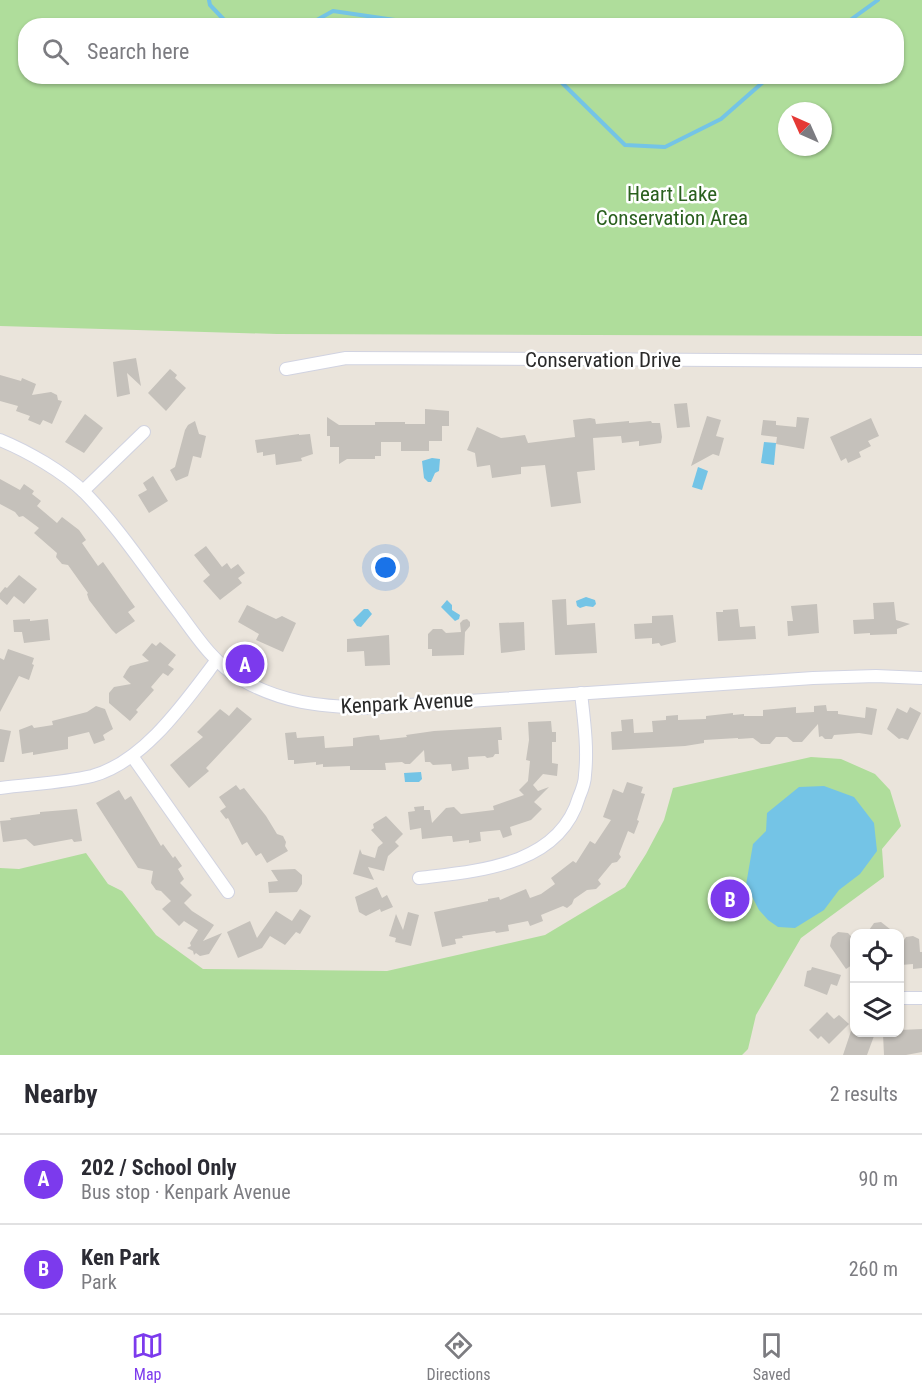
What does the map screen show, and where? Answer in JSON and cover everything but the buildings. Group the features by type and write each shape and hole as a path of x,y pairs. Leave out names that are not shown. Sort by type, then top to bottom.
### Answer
{"street":[{"name":"Conservation Drive","path":"286,369 346,358 922,361"},
{"path":"83,491 144,432"},
{"name":"Kenpark Avenue","path":"0,440 41,461 83,491 107,518 216,661 241,679 286,698 320,706 364,708 813,678 876,676 922,678"},
{"path":"0,788 93,776 115,767 147,743 186,700 216,661"},
{"path":"419,878 502,866 538,851 560,832 576,809 585,778 586,747 581,693"},
{"path":"132,756 228,892"},
{"path":"904,998 922,998"}],"green space":[{"name":"Heart Lake Conservation Area","path":"0,0 922,0 922,336 277,334 0,326"},
{"path":"811,757 841,759 875,774 890,790 901,826 882,849 884,877 801,938 756,1015 748,1049 742,1055 0,1055 0,868 19,869 86,853 108,884 122,891 156,935 203,969 387,971 545,935 625,887 664,820 673,788"}],"water":[{"path":"764,442 776,443 774,465 761,463"},
{"path":"432,458 440,459 439,471 435,473 431,482 428,482 424,478 422,461"},
{"path":"698,467 708,471 702,490 692,487"},
{"path":"586,597 595,600 596,604 593,607 580,608 577,606 576,601"},
{"path":"447,600 452,605 452,610 460,615 455,621 441,607"},
{"path":"364,609 368,609 372,614 361,627 357,626 353,620"},
{"path":"421,772 422,779 419,782 405,782 404,773"},
{"path":"824,786 854,797 874,823 877,851 860,874 839,890 824,910 795,928 778,927 759,910 746,885 753,844 766,831 767,813 799,787"}],"waterway":[{"path":"209,0 210,5 222,18"},
{"path":"853,18 878,0"},
{"path":"320,18 333,11 381,18"},
{"path":"563,84 625,145 665,147 721,119 761,84"}],"place":[{"name":"202 / School Only","path":"245,664"},
{"name":"Ken Park","path":"730,899"}]}
